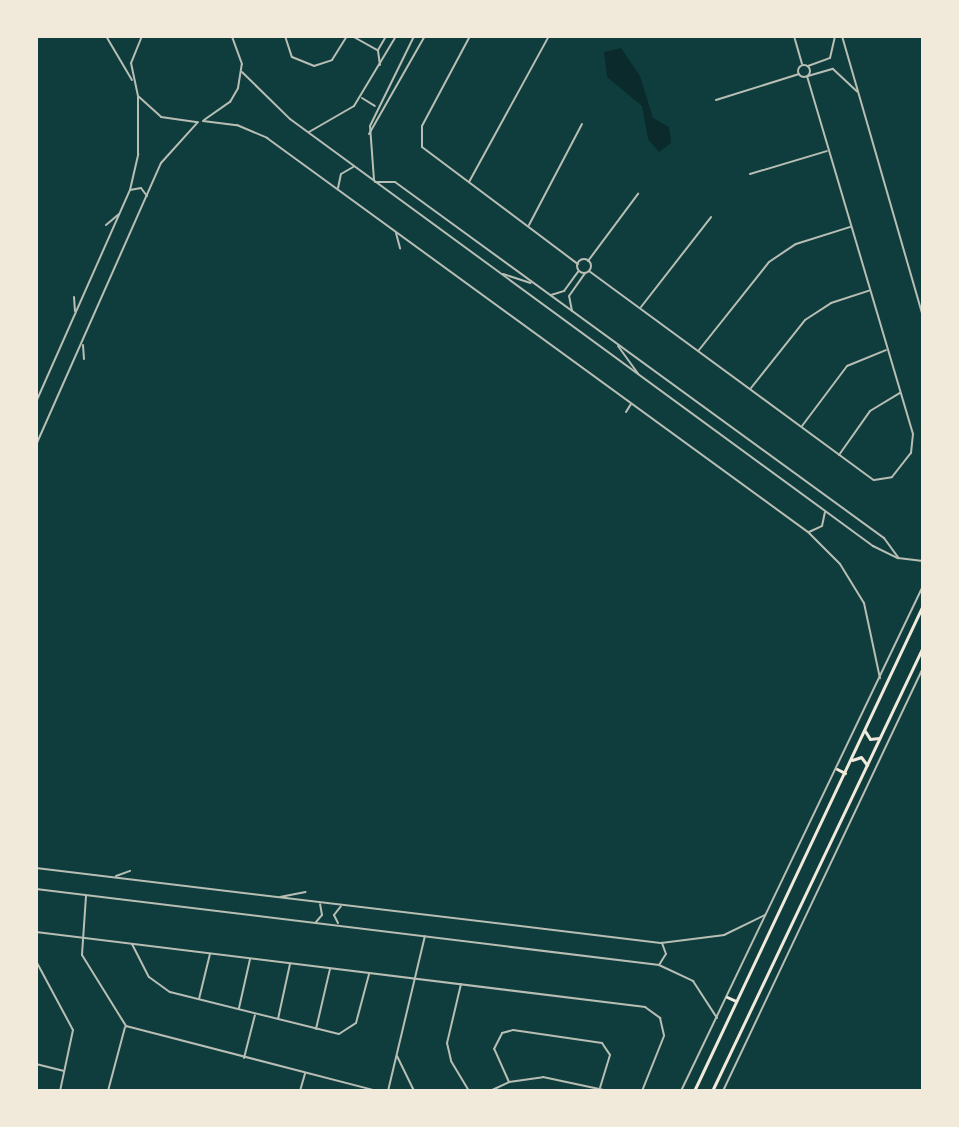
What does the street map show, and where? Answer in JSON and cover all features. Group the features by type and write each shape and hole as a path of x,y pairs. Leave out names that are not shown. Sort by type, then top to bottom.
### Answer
{"main road":[{"path":"694,1091 923,605"},
{"path":"915,622 923,626"},
{"path":"712,1091 923,647"},
{"path":"872,694 880,698"},
{"path":"865,731 870,739 880,737"},
{"path":"852,760 861,757 867,765"},
{"path":"837,769 845,773"},
{"path":"727,997 736,1001"}],"street":[{"path":"36,402 130,190 138,154 138,96 106,36"},
{"path":"132,81 131,63 142,36"},
{"path":"285,36 292,57 314,66 332,60 347,36"},
{"path":"352,36 378,50"},
{"path":"380,65 378,50 386,36"},
{"path":"309,132 344,114 362,97 396,36"},
{"path":"374,182 369,135 376,106 414,36"},
{"path":"369,135 425,36"},
{"path":"470,36 420,134 425,152 578,264 579,271 564,291 550,295"},
{"path":"469,183 549,36"},
{"path":"794,36 803,65 799,74"},
{"path":"835,36 830,58 833,69 858,91"},
{"path":"842,36 923,316"},
{"path":"203,121 230,102 242,72 234,37"},
{"path":"803,65 830,58"},
{"path":"588,261 589,271 838,456 874,480 892,477 914,441 807,76 808,66"},
{"path":"716,100 799,74 807,76 833,69"},
{"path":"242,72 309,132 374,182 825,511 898,558 923,561"},
{"path":"138,96 161,117 253,130 338,188 808,532 857,589 874,632 880,678"},
{"path":"362,97 367,105 376,106"},
{"path":"36,445 164,158 198,122"},
{"path":"529,226 582,124"},
{"path":"750,174 828,150"},
{"path":"338,188 341,174 354,166"},
{"path":"374,182 395,182 884,538 898,558"},
{"path":"130,190 141,188 147,197"},
{"path":"578,264 588,261 638,194"},
{"path":"106,225 120,213"},
{"path":"640,308 711,217"},
{"path":"698,351 769,262 796,244 851,227"},
{"path":"396,231 400,248"},
{"path":"579,271 585,273"},
{"path":"573,312 569,296 589,271"},
{"path":"502,273 536,285"},
{"path":"750,389 805,320 831,303 870,291"},
{"path":"74,297 76,314"},
{"path":"82,342 84,359"},
{"path":"615,343 638,375"},
{"path":"801,427 847,366 887,350"},
{"path":"838,456 870,411 900,393"},
{"path":"626,412 632,403"},
{"path":"808,532 822,526 825,511"},
{"path":"681,1091 923,586"},
{"path":"723,1091 923,667"},
{"path":"36,868 661,943 724,935 765,915"},
{"path":"112,877 130,871"},
{"path":"36,889 659,965 700,987 717,1018"},
{"path":"277,897 306,892"},
{"path":"86,895 82,955 126,1026 377,1091"},
{"path":"315,923 323,912 318,903"},
{"path":"341,926 334,915 343,906"},
{"path":"449,918 452,910"},
{"path":"36,932 461,982 651,1009 660,1018 664,1036 642,1091"},
{"path":"388,1091 425,936"},
{"path":"659,965 666,954 661,943"},
{"path":"131,944 159,986 199,1000 339,1034 352,1029 369,973"},
{"path":"199,1000 210,953"},
{"path":"239,1010 250,958"},
{"path":"36,961 73,1030 60,1091"},
{"path":"278,1019 290,963"},
{"path":"316,1029 330,968"},
{"path":"461,982 447,1043 451,1061 469,1091"},
{"path":"244,1058 255,1014"},
{"path":"108,1091 126,1026"},
{"path":"509,1082 494,1049 497,1038 513,1030 602,1043 610,1059 600,1088"},
{"path":"397,1055 414,1091"},
{"path":"36,1064 65,1071"},
{"path":"300,1091 305,1073"},
{"path":"490,1091 509,1082 543,1077 609,1091"},
{"path":"159,1091 182,1091"}],"water":[{"path":"621,48 640,76 653,118 669,127 671,143 659,152 648,139 642,106 607,77 604,52"}]}
